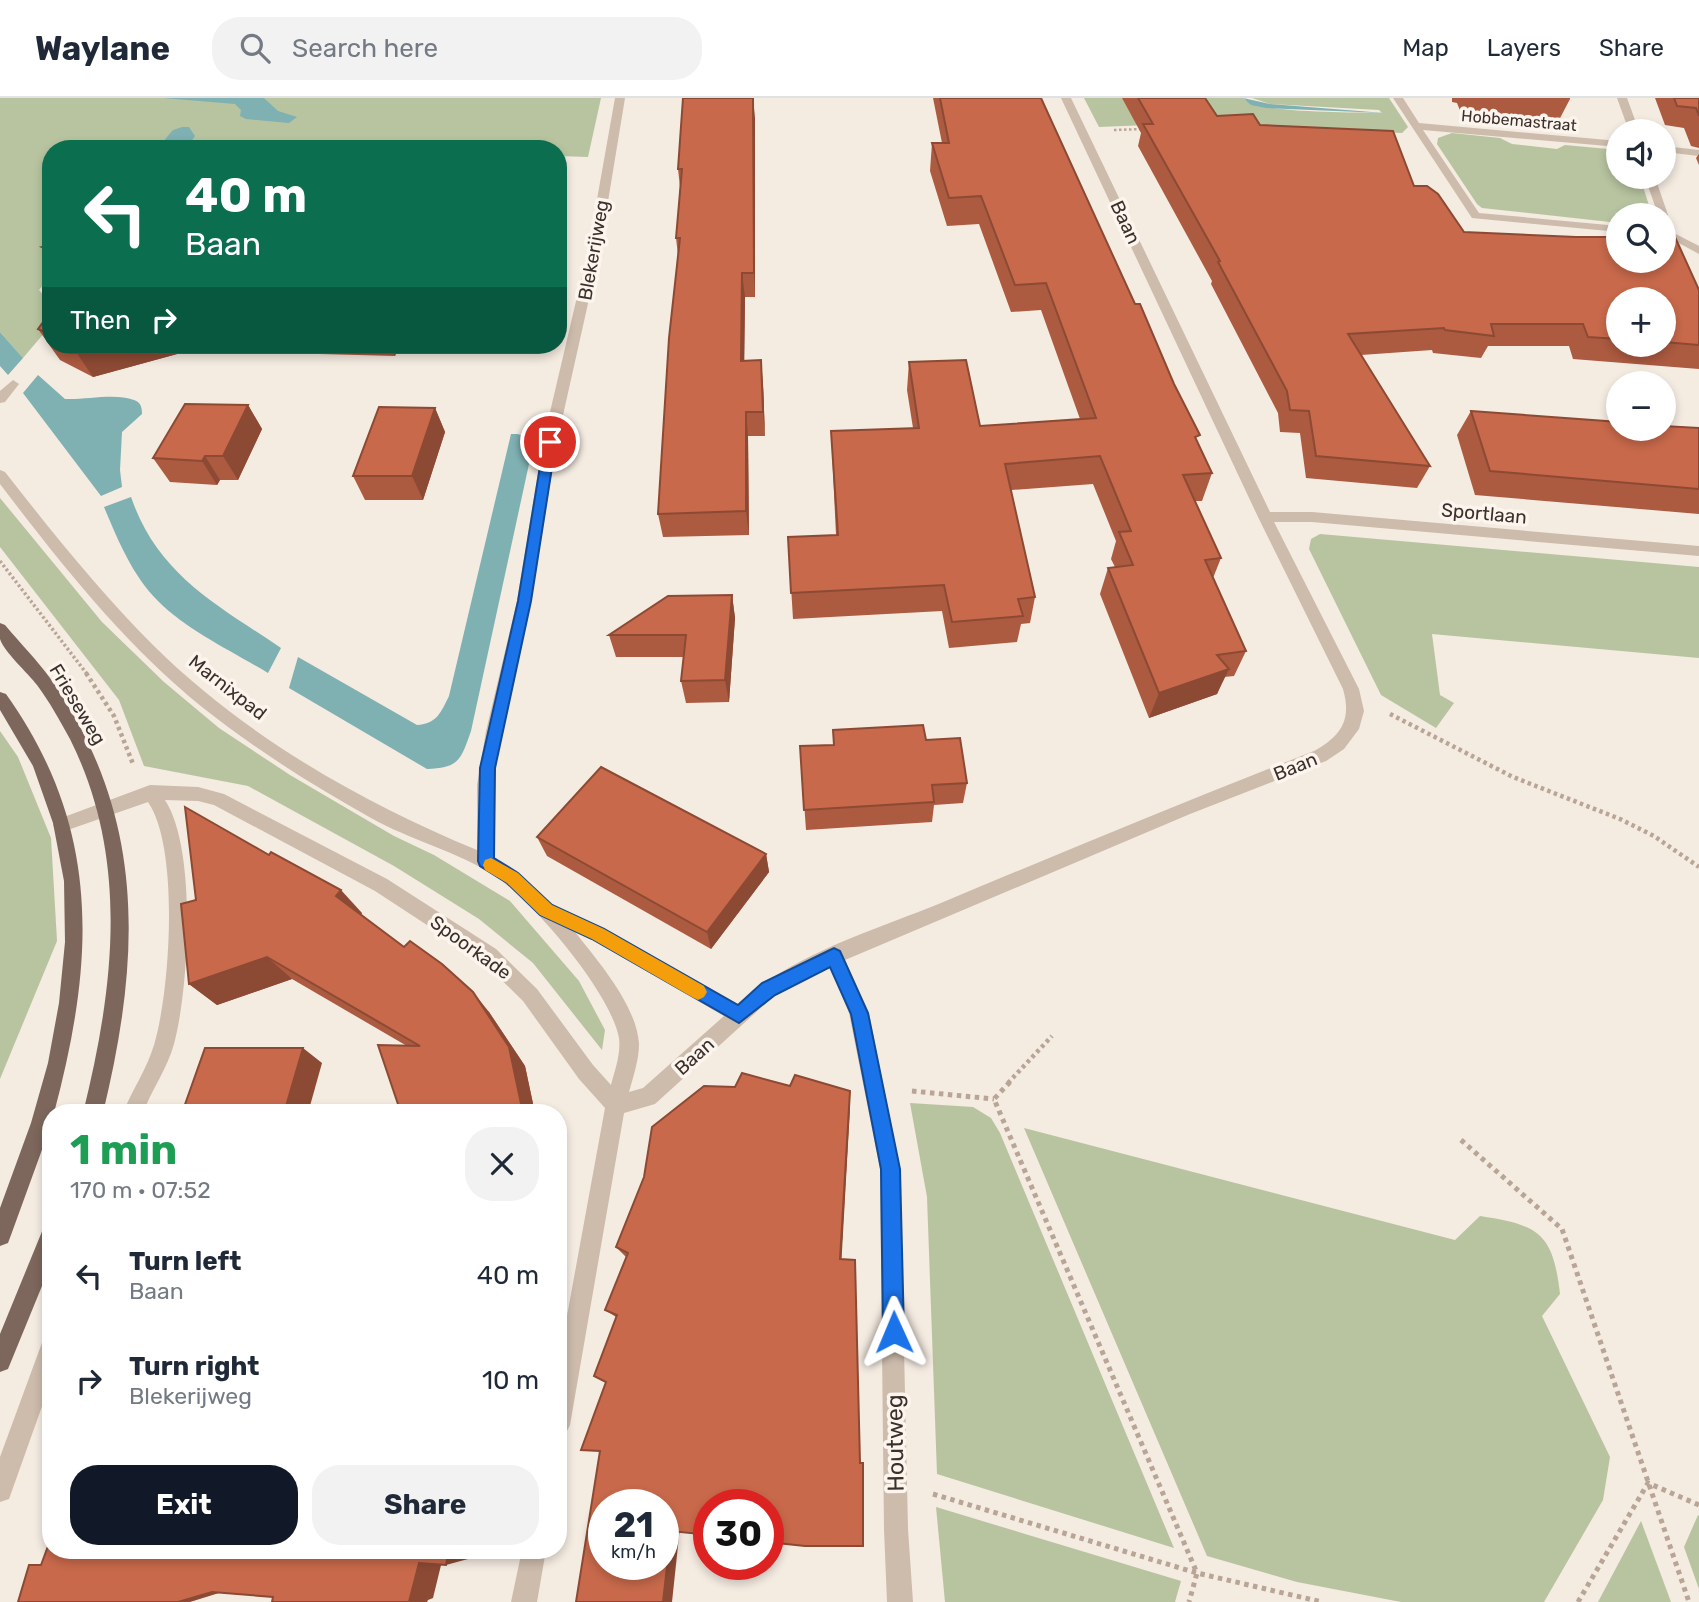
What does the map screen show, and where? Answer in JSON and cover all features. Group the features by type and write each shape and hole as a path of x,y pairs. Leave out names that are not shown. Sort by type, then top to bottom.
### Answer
{"main road":[{"name":"Frieseweg","path":"0,629 21,651 69,722 89,762 105,809 117,863 122,939 105,1073 96,1104"},
{"path":"0,698 41,765 62,825 74,911 74,961 51,1104"},
{"path":"0,1235 42,1141"},
{"path":"0,1361 42,1259"}],"street":[{"name":"Blekerijweg","path":"486,861 485,785 494,731 524,601 550,442 589,275 620,98"},
{"name":"Baan","path":"616,1105 648,1097 768,989 834,956 1171,814 1320,756 1340,745 1355,720 1357,703 1066,98"},
{"path":"1398,98 1476,216 1606,228"},
{"path":"1622,98 1630,119"},
{"name":"Hobbemastraat","path":"1417,126 1606,143"},
{"path":"1676,150 1699,153"},
{"path":"1676,239 1699,251"},
{"path":"0,399 13,384"},
{"name":"Marnixpad","path":"0,475 50,540 117,617 208,703 325,781 401,827 486,861"},
{"name":"Sportlaan","path":"1265,516 1312,517 1699,551"},
{"name":"Spoorkade","path":"62,825 150,793 182,792 218,799 381,886 489,955 530,995 586,1072 616,1105"},
{"path":"136,1104 164,1045 175,980 176,900 168,823 150,793"},
{"path":"486,861 512,878 546,910 580,951 611,998 627,1031 627,1058 616,1105 606,1179 567,1379"},
{"path":"546,910 598,934 739,1015"},
{"name":"Houtweg","path":"834,956 859,1013 890,1169 900,1602"},
{"path":"0,1490 42,1373"},
{"path":"524,1602 532,1559"}],"path":[{"path":"1083,131 1152,129"},
{"path":"1357,703 1373,705 1513,777 1620,819 1654,836 1699,867"},
{"path":"994,1099 1052,1036"},
{"path":"873,1087 994,1099"},
{"path":"994,1099 1197,1573 1189,1602"},
{"path":"1461,1140 1562,1229 1689,1602"},
{"path":"896,1482 1197,1573 1322,1602"},
{"path":"1648,1483 1699,1504"},
{"path":"1578,1602 1648,1483"}],"green space":[{"path":"0,98 601,98 588,157 567,156 567,140 190,140 189,128 174,131 164,140 42,140 42,286 39,290 42,294 42,336 23,358 0,332"},
{"path":"1084,98 1243,98 1252,103 1286,110 1382,113 1379,110 1270,104 1252,98 1389,98 1408,127 1402,133 1148,125 1099,127"},
{"path":"1452,133 1500,138 1512,144 1557,149 1565,145 1606,149 1606,189 1644,189 1648,203 1606,203 1606,222 1482,208 1437,144 1438,138"},
{"path":"0,498 102,622 164,682 219,728 290,775 394,836 434,855 510,901 579,981 605,1030 602,1050 533,963 479,919 394,866 248,786 144,766 119,700 0,547"},
{"path":"1320,534 1699,567 1699,658 1432,634 1440,695 1454,703 1436,728 1381,695 1309,549 1311,539"},
{"path":"0,731 18,757 51,838 57,941 0,1079"},
{"path":"910,1103 973,1107 991,1118 1000,1133 1174,1548 937,1474 927,1197"},
{"path":"1024,1128 1455,1240 1480,1216 1516,1223 1540,1236 1553,1257 1560,1294 1542,1316 1610,1457 1603,1500 1544,1602 1401,1602 1297,1582 1207,1556"},
{"path":"936,1507 1181,1581 1175,1602 945,1602"},
{"path":"1699,1516 1699,1589 1684,1547"},
{"path":"1641,1521 1671,1602 1598,1602"}],"water":[{"path":"163,98 264,98 278,111 297,117 289,123 246,119 240,116 241,110 235,104"},
{"path":"1243,98 1270,104 1384,113 1266,108 1251,105"},
{"path":"189,127 195,136 192,140 164,140 173,130"},
{"path":"0,332 23,358 8,375 0,366"},
{"path":"38,375 65,399 118,397 140,404 142,414 122,432 122,487 101,496 23,393"},
{"path":"511,434 534,441 471,731 458,760 446,767 427,769 289,688 298,657 417,725 434,720 438,716 449,696"},
{"path":"131,497 143,524 173,567 212,601 281,648 268,673 183,622 149,591 127,557 104,507"}],"building":[{"path":"683,98 753,98 754,273 742,273 741,361 761,360 763,412 746,412 746,511 658,514 669,338 680,238 676,238 682,169 678,169"},
{"path":"940,98 1041,98 1135,304 1140,304 1174,384 1200,435 1195,437 1212,473 1183,475 1221,558 1205,560 1246,651 1217,655 1229,669 1159,693 1108,568 1133,565 1119,532 1131,531 1100,456 1005,464 1035,597 1018,599 1023,616 952,622 944,585 791,593 788,537 838,535 831,431 919,428 909,362 966,360 980,426 1096,418 1046,283 1015,285 981,196 949,198 932,143 949,143"},
{"path":"1138,98 1205,98 1217,116 1253,114 1260,125 1393,131 1414,186 1427,186 1438,194 1464,232 1606,237 1606,273 1676,273 1676,239 1699,290 1699,345 1676,343 1676,287 1606,287 1606,338 1588,337 1583,324 1491,324 1494,336 1444,328 1348,334 1430,466 1316,456 1309,411 1290,410 1287,391 1218,262 1220,261 1143,124 1153,124"},
{"path":"1674,98 1699,98 1699,116 1696,108 1677,106"},
{"path":"185,404 248,405 223,456 205,456 202,461 153,458"},
{"path":"379,407 435,408 412,476 353,476"},
{"path":"1471,411 1606,421 1606,441 1676,441 1676,427 1699,428 1699,489 1490,471"},
{"path":"732,595 725,680 681,681 686,635 609,635 668,596"},
{"path":"923,725 926,740 960,738 967,783 932,785 934,802 804,810 800,746 834,745 833,730"},
{"path":"601,767 766,854 707,932 537,837"},
{"path":"185,807 269,855 271,852 341,890 336,896 404,947 410,941 442,964 473,992 509,1047 521,1104 398,1104 378,1045 420,1046 267,957 189,984 181,904 196,900"},
{"path":"205,1048 303,1048 287,1104 185,1104"},
{"path":"742,1073 790,1086 795,1075 850,1091 840,1259 855,1260 860,1463 863,1463 863,1546 784,1544 784,1489 693,1489 693,1533 679,1532 679,1489 594,1489 600,1451 581,1450 606,1382 594,1376 617,1315 605,1310 628,1253 616,1247 644,1177 652,1127 704,1086 735,1087"},
{"path":"588,1526 588,1580 665,1580 663,1602 576,1602"},
{"path":"43,1559 447,1559 446,1565 419,1563 409,1602 272,1602 273,1597 212,1592 178,1602 18,1602 29,1565 41,1565"}],"slow traffic":[{"path":"491,865 512,878 546,910 598,934 698,992"}],"route":[{"path":"550,442 524,601 487,768 486,861 512,878 546,910 598,934 739,1015 768,989 834,956 859,1013 890,1169 894,1332"}]}
